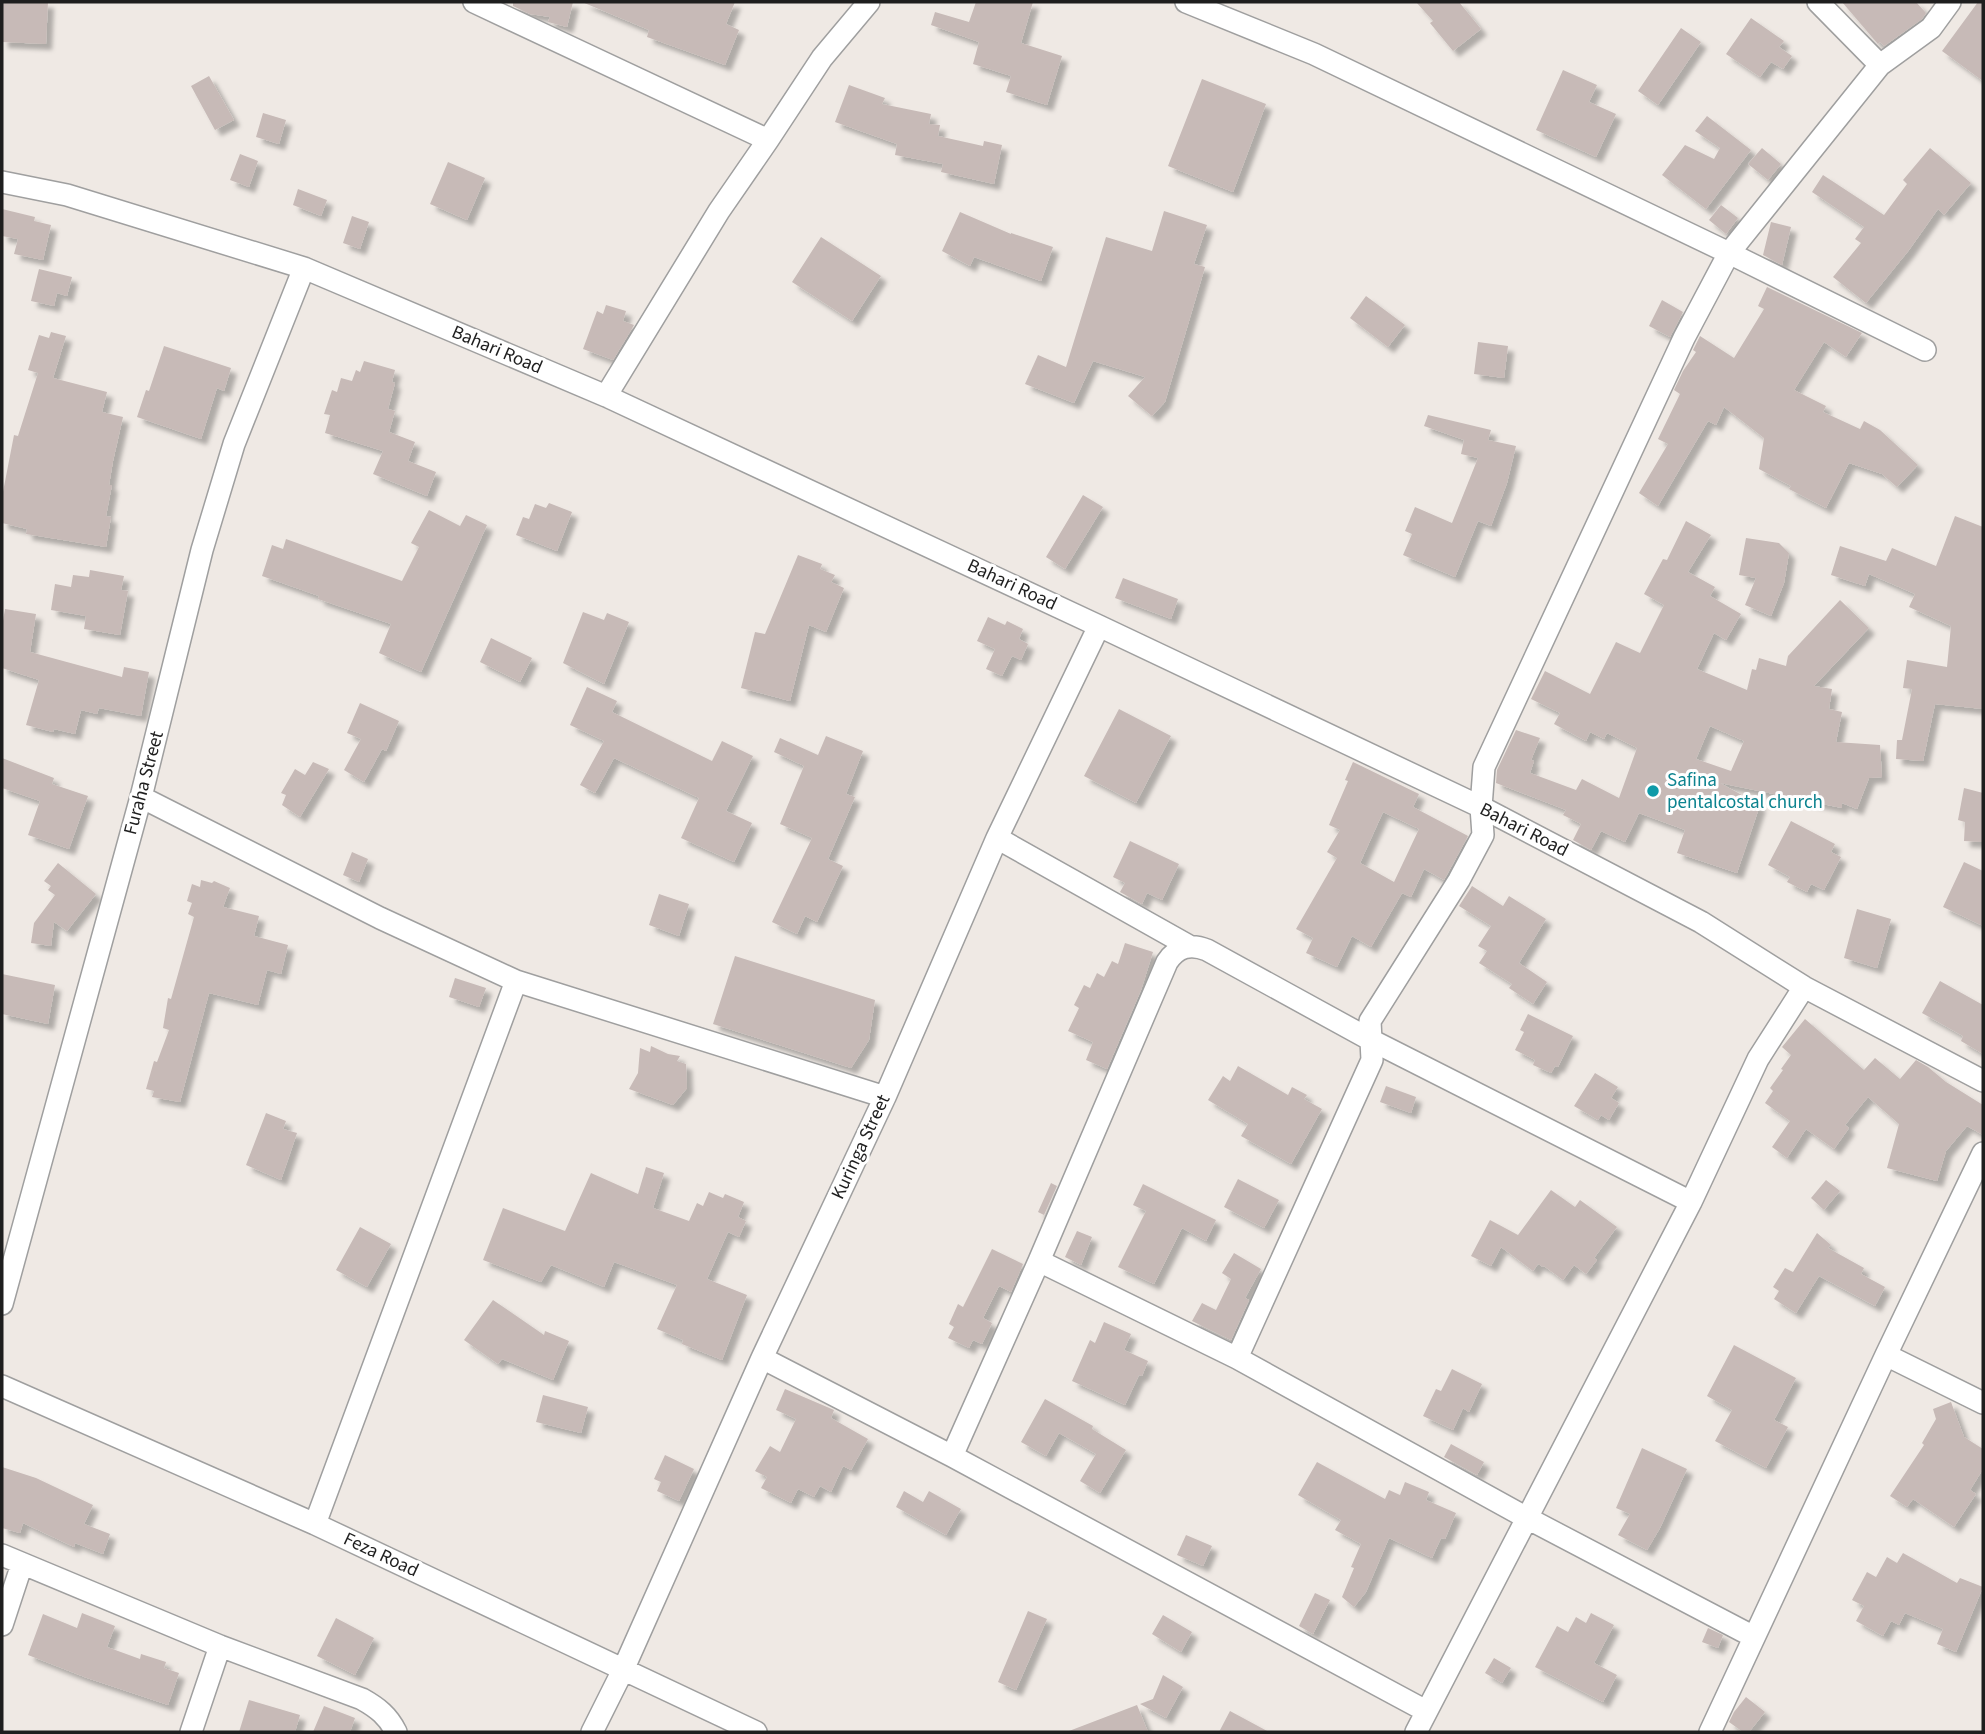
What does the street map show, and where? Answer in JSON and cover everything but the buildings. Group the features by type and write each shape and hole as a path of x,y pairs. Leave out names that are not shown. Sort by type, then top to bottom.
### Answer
{"street":[{"path":"474,2 768,140"},
{"path":"606,396 719,211 822,58 869,2"},
{"path":"1186,2 1314,54 1925,350"},
{"path":"1818,2 1880,65"},
{"path":"1237,1358 1372,1060 1370,1021 1459,880 1483,835 1481,807 1484,767 1684,338 1729,253 1880,65 1931,28 1950,2"},
{"name":"Bahari Road","path":"2,182 67,195 303,268 606,396 1481,807 1701,922 1804,986 1983,1081"},
{"name":"Furaha Street","path":"2,1304 141,797 202,550 234,444 303,268"},
{"name":"Kuringa Street","path":"592,1732 884,1097 997,838 1099,626"},
{"path":"141,797 380,918 516,981 884,1097"},
{"path":"997,838 1189,946 1207,950 1371,1040 1692,1202"},
{"path":"952,1456 1167,962 1172,954 1189,946"},
{"path":"315,1524 516,981"},
{"path":"1416,1732 1692,1202 1758,1059 1804,986"},
{"path":"1710,1732 1983,1153"},
{"path":"1039,1261 1237,1358 1527,1518 1754,1637"},
{"path":"1886,1355 1983,1403"},
{"path":"762,1358 952,1456 1426,1712"},
{"name":"Feza Road","path":"2,1386 315,1524 756,1732"},
{"path":"2,1555 220,1646 362,1699 390,1720 396,1732"},
{"path":"2,1625 22,1564"},
{"path":"191,1732 220,1646"}],"place":[{"name":"Safina pentalcostal church","path":"1653,791"}]}
